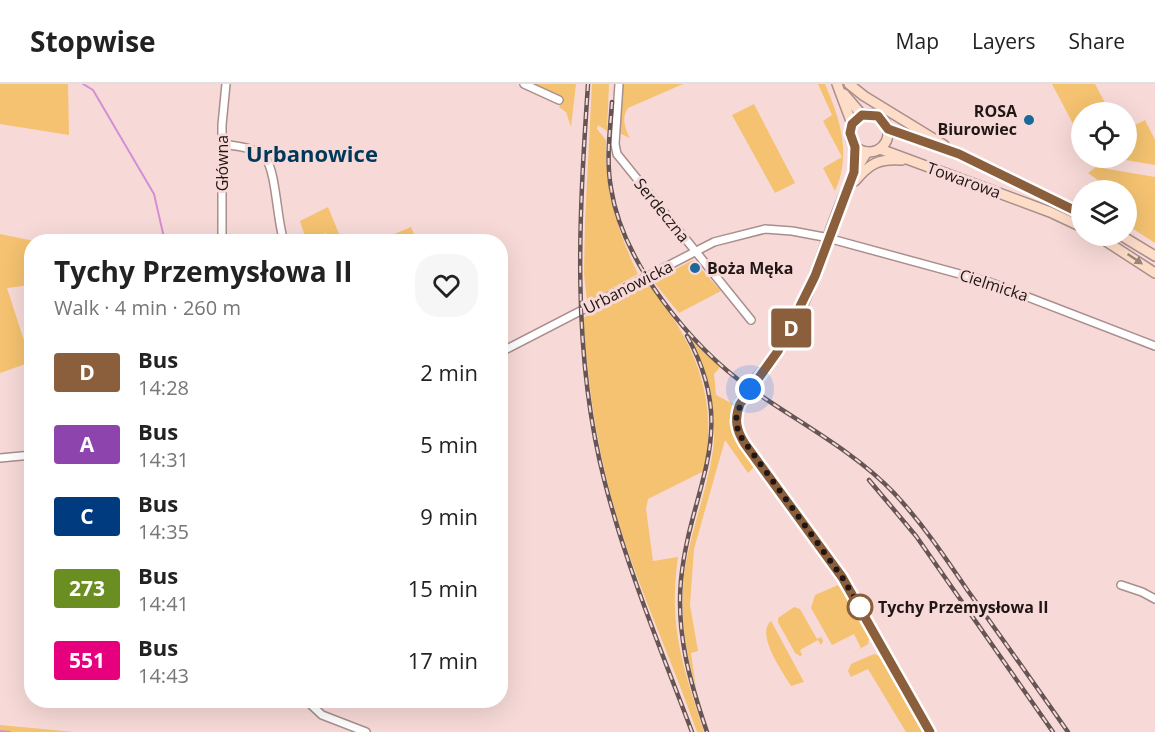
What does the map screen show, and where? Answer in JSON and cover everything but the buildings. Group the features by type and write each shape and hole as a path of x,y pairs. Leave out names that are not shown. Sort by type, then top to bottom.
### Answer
{"street":[{"name":"Główna","path":"222,234 222,107 226,84"},
{"path":"524,84 559,100"},
{"name":"Serdeczna","path":"619,84 615,144 617,154 751,320"},
{"path":"849,84 881,107 959,154"},
{"path":"839,87 862,115"},
{"path":"839,87 852,124 850,138 855,147 854,172"},
{"path":"852,124 862,115 878,116 888,129 886,142 880,149 867,152 855,147"},
{"name":"Towarowa","path":"888,129 959,154 1071,209"},
{"path":"222,144 244,147 265,158 271,170 281,234"},
{"name":"Towarowa","path":"880,149 1071,222"},
{"path":"867,152 854,172 792,327 740,404 736,414 737,427 745,444 842,577 930,732"},
{"path":"849,187 874,162 883,159 910,160"},
{"name":"Urbanowicka","path":"508,348 720,240 765,229 792,231 829,239"},
{"name":"Cielmicka","path":"829,239 911,259 1009,289 1155,346"},
{"path":"1137,245 1155,256"},
{"path":"1113,246 1155,273"},
{"path":"0,458 24,456"},
{"path":"1121,585 1155,599"},
{"path":"315,708 322,715 366,732"}],"shaded area":[{"path":"0,84 68,84 69,135 0,124"},
{"path":"534,84 576,84 571,127 566,112 559,107 564,98"},
{"path":"592,84 609,84 607,131 598,125 597,129 606,140 607,175 613,209 638,274 587,302 584,274 585,221"},
{"path":"623,84 683,84 628,108 624,119 630,138 619,133"},
{"path":"818,84 825,84 842,137 843,164 835,191 823,168 842,157 823,121 832,115"},
{"path":"1052,84 1095,84 1105,102 1071,102 1071,120"},
{"path":"754,104 795,183 775,193 732,115"},
{"path":"1145,120 1155,140 1155,165 1137,162 1137,124"},
{"path":"1095,168 1102,168 1155,177 1155,243 1137,231 1137,180 1098,180 1088,173"},
{"path":"328,207 339,234 304,234 300,221"},
{"path":"411,227 414,234 394,234"},
{"path":"0,234 24,239 24,286 7,288 24,340 24,364 0,373"},
{"path":"693,260 721,291 679,313 653,281"},
{"path":"649,284 679,327 690,349 705,394 708,418 708,444 704,471 648,499 646,509 653,561 678,557 675,582 676,626 684,666 704,732 697,732 624,539 601,453 589,376 583,318"},
{"path":"691,339 720,367 714,374 716,395 733,404 731,429 755,466 748,473 725,440 694,549 690,605 698,651 691,653 696,688 684,632 684,575 710,466 714,421 710,393"},
{"path":"838,585 870,633 868,644 847,657 861,648 854,634 832,645 811,608 815,595"},
{"path":"794,607 800,609 817,639 821,637 823,641 821,645 818,640 800,650 802,655 800,656 795,653 778,622 778,618"},
{"path":"771,621 804,682 791,686 777,663 766,635"},
{"path":"874,654 882,657 925,732 906,732 868,669 851,677 848,671 851,664"},
{"path":"0,725 75,732 0,732"}],"waterway":[{"path":"83,84 93,90 154,194 163,234"},
{"path":"0,731 10,732"}],"railway":[{"path":"588,84 582,184 580,285 582,335 594,434 605,483 624,546 645,609 692,732"},
{"path":"612,102 609,167 611,188 618,216 629,245 644,273 663,300 683,326 728,371 751,389 844,450 894,493 933,541 1068,732"},
{"path":"687,336 703,370 710,402 711,431 708,459 686,547 681,580 681,620 690,676 707,732"},
{"path":"869,480 916,536 1053,732"}],"bus line":[{"name":"D","path":"930,732 842,577 738,433 736,414 740,404 778,351 792,327 815,276 854,172 855,147 850,138 850,128 858,117 867,114 878,116 888,129 959,154 1071,209"}],"place":[{"name":"ROSA Biurowiec","path":"1029,120"},
{"name":"Boża Męka","path":"695,268"},
{"name":"Tychy Przemysłowa II","path":"860,607"}],"district":[{"name":"Urbanowice","path":"312,154"}],"route":[{"path":"750,389 736,414 738,433 807,527 860,607"}]}
